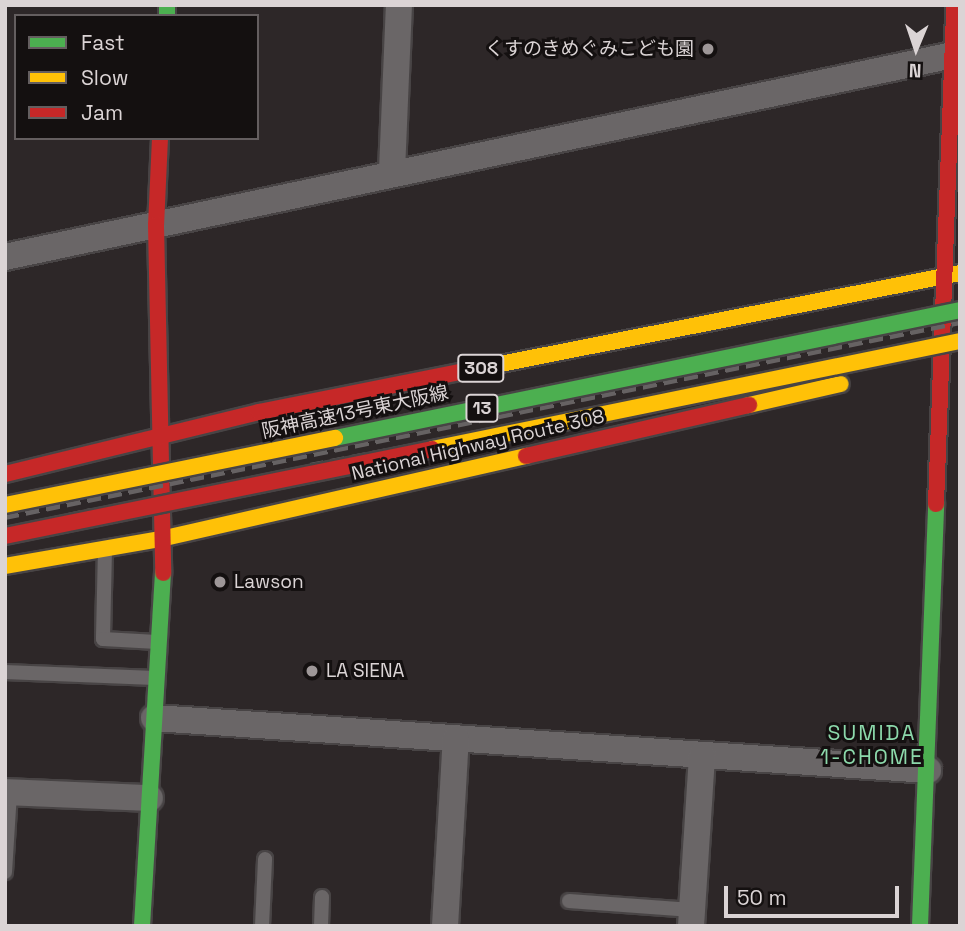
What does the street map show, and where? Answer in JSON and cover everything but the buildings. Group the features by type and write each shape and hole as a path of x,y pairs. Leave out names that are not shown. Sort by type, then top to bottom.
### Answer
{"main road":[{"path":"920,926 943,534 942,363 952,275 954,5"},
{"path":"142,926 165,538 159,437 156,225 160,140"},
{"name":"308","path":"5,474 272,410 952,275"},
{"name":"阪神高速13号東大阪線","path":"5,505 960,310"},
{"name":"13","path":"5,536 960,341"},
{"path":"917,368 960,359"},
{"name":"National Highway Route 308","path":"5,566 165,538 854,382"}],"street":[{"path":"392,171 400,5"},
{"path":"5,257 392,171 953,55"},
{"path":"154,718 928,769"},
{"path":"445,926 456,738"},
{"path":"691,918 702,755"},
{"path":"8,792 150,798"}],"lane":[{"path":"104,549 103,639 158,642"},
{"path":"5,672 156,678"},
{"path":"5,872 8,792"},
{"path":"262,926 265,859"},
{"path":"321,926 322,897"},
{"path":"569,901 691,918"}],"railway":[{"path":"5,517 960,322"},
{"path":"310,465 960,339"},
{"path":"5,529 91,510"}],"traffic: fast":[{"path":"167,5 167,14"},
{"path":"335,438 960,310"},
{"path":"920,926 936,504"},
{"path":"142,926 163,573"}],"traffic: slow":[{"path":"465,371 960,273"},
{"path":"432,449 960,341"},
{"path":"749,405 841,384"},
{"path":"5,505 335,438"},
{"path":"5,566 165,538 526,456"}],"traffic: jam":[{"path":"936,504 954,5"},
{"path":"160,140 156,225 163,573"},
{"path":"5,474 259,412 465,371"},
{"path":"526,456 749,405"},
{"path":"5,536 432,449"}],"place":[{"name":"くすのきめぐみこども園","path":"708,49"},
{"name":"Lawson","path":"220,582"},
{"name":"LA SIENA","path":"312,671"}],"district":[{"name":"SUMIDA 1-CHOME","path":"872,745"}]}
